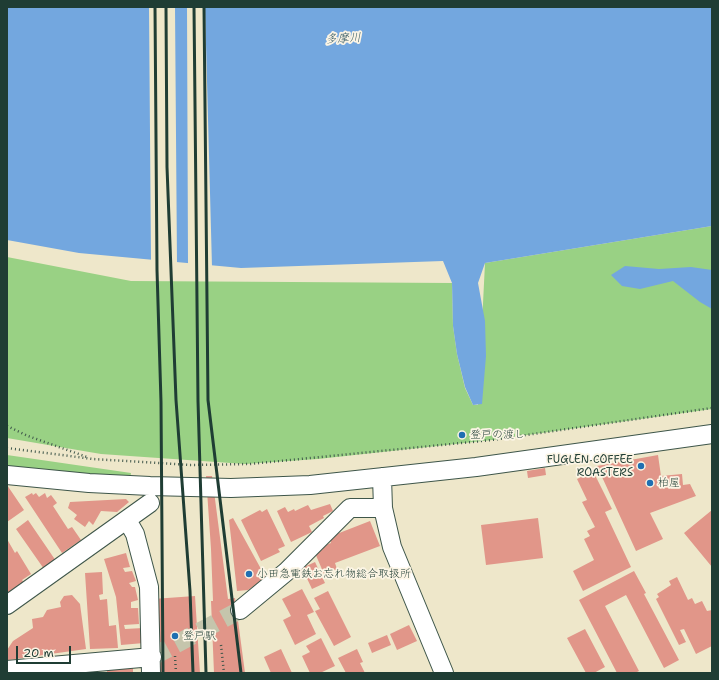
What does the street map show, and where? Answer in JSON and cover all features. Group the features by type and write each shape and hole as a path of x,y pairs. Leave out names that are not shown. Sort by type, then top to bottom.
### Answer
{"street":[{"path":"7,475 90,483 231,488 310,485 580,454 712,434"},
{"path":"382,477 383,508 392,547 444,673"},
{"path":"7,605 150,503"},
{"path":"240,610 286,572 350,508 383,508"},
{"path":"7,670 152,665 149,587 135,534 127,520"}],"path":[{"path":"7,448 93,459 190,465 250,464 492,440 712,408"},
{"path":"7,426 28,436 93,459"},
{"path":"221,645 224,673"},
{"path":"175,656 176,673"}],"green space":[{"path":"712,226 712,409 492,440 318,459 245,464 101,454 7,438 7,257 131,281 452,283 453,326 457,354 465,388 473,405 478,405 485,263"},
{"path":"7,455 131,473 130,480 7,468"}],"water":[{"name":"多摩川","path":"7,7 712,7 712,226 485,263 478,283 485,321 486,356 482,404 473,405 465,387 457,354 453,326 452,283 443,261 241,268 79,253 7,240"},
{"path":"625,266 659,269 691,267 712,270 712,309 700,302 673,281 640,289 622,286 611,275"}],"pier":[{"path":"149,7 175,7 177,264 151,262"},
{"path":"187,7 205,7 212,267 188,265"}],"building":[{"path":"658,455 661,476 682,474 683,485 690,484 696,496 650,513 663,539 636,551 597,466"},
{"path":"545,468 546,475 528,478 527,471"},
{"path":"593,471 612,509 605,512 631,567 583,591 573,571 594,560 584,539 590,536 587,531 595,527 582,502 587,500 577,479"},
{"name":"登戸駅","path":"206,476 212,476 228,599 235,598 245,673 214,673 211,601 213,601 211,549"},
{"path":"7,485 24,510 7,522"},
{"path":"32,493 33,495 36,493 39,497 45,493 47,498 51,495 57,503 53,506 68,529 72,527 81,540 62,553 25,497"},
{"path":"126,499 129,502 117,512 101,511 93,525 89,521 85,527 74,519 77,515 68,508 70,502"},
{"path":"330,504 333,511 309,526 312,532 291,542 277,511 285,507 288,512 294,509 295,511 308,505 311,510"},
{"path":"267,509 285,546 278,549 280,552 261,561 241,520 260,510 262,512"},
{"path":"712,510 712,567 684,533"},
{"path":"233,518 266,578 248,590 237,591 229,520"},
{"path":"538,518 543,558 486,565 481,525"},
{"path":"28,520 56,561 44,569 16,529"},
{"path":"370,521 380,546 335,563 337,569 324,574 315,553 323,549 322,546 331,543 329,537"},
{"path":"7,539 15,553 17,551 31,574 22,580 25,584 7,594"},
{"path":"126,553 130,567 123,568 125,572 132,571 136,581 129,583 132,587 135,587 138,600 131,602 131,608 138,608 139,624 124,625 125,629 143,628 144,643 121,645 116,597 104,559"},
{"path":"315,562 325,583 312,589 302,568"},
{"path":"634,571 646,593 644,594 679,660 664,668 626,595 605,606 639,671 635,673 617,673 579,600"},
{"path":"102,572 103,594 99,595 100,600 107,599 109,626 116,625 118,648 90,649 85,573"},
{"path":"677,577 688,600 692,598 695,604 702,601 707,611 712,610 712,646 696,654 684,629 680,630 686,642 679,645 656,599 659,597 657,594 671,585 669,581"},
{"path":"302,589 314,612 307,615 316,634 295,645 283,620 291,616 282,599"},
{"path":"328,591 351,637 334,646 315,611 320,609 314,598"},
{"path":"72,595 80,604 86,649 8,660 7,650 13,641 33,628 32,619 43,617 47,610 61,607 60,602 64,596"},
{"name":"登戸駅","path":"195,596 200,673 154,673 153,599"},
{"path":"409,625 417,641 397,650 390,634"},
{"path":"585,629 605,667 594,673 586,673 567,638"},
{"path":"387,635 391,645 372,653 368,643"},
{"path":"321,638 335,666 320,673 310,673 302,656 310,652 306,646"},
{"path":"281,649 292,673 271,673 264,657"},
{"path":"357,649 363,662 360,663 365,673 346,673 338,658"},
{"path":"133,666 133,673 107,673 107,668"}],"tunnel":[{"path":"152,657 240,610"}],"railway":[{"path":"155,7 157,270 161,402 163,673"},
{"path":"166,7 167,167 176,400 190,591 193,673"},
{"path":"194,7 198,401 206,673"},
{"path":"204,7 208,400 241,673"}],"place":[{"name":"登戸の渡し","path":"462,435"},
{"name":"FUGLEN COFFEE ROASTERS","path":"641,466"},
{"name":"柏屋","path":"650,483"},
{"name":"小田急電鉄お忘れ物総合取扱所","path":"249,574"},
{"name":"登戸駅","path":"175,636"}]}
